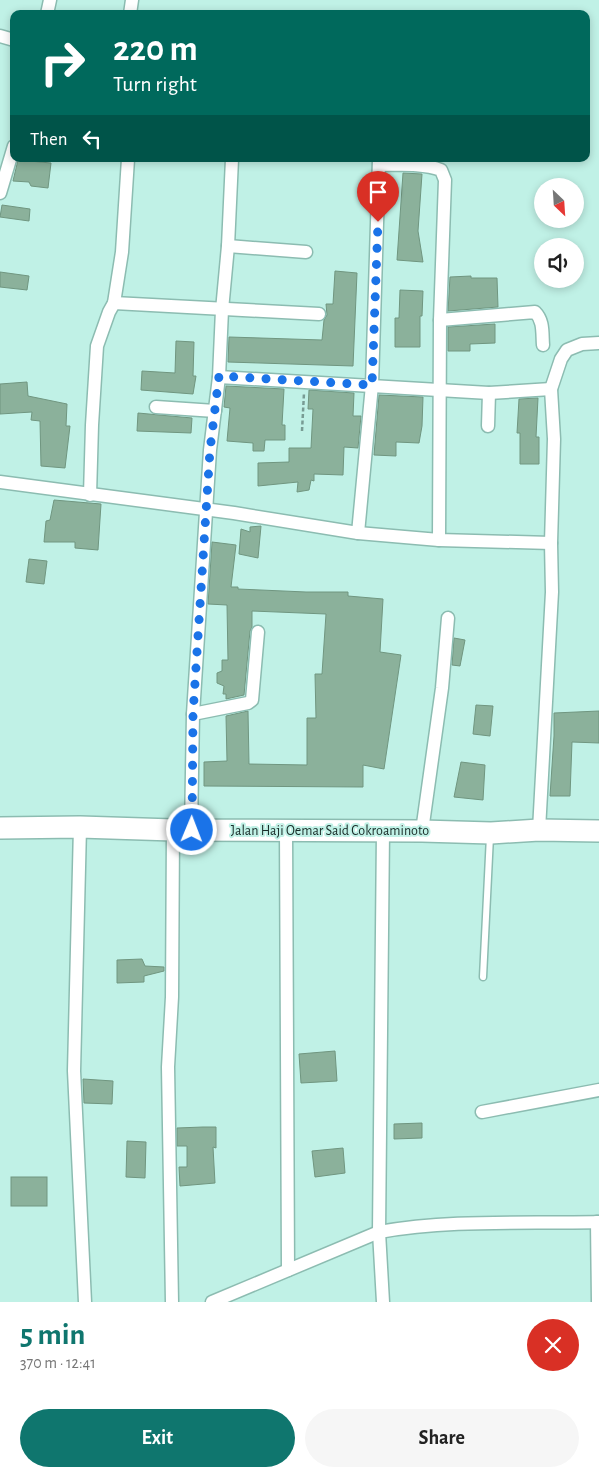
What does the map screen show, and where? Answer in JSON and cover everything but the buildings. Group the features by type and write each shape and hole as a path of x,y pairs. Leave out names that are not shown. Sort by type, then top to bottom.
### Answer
{"highway":[{"name":"Jalan Haji Oemar Said Cokroaminoto","path":"0,828 80,827 182,830 490,833 539,830 599,831"}],"street":[{"path":"0,193 10,159"},
{"path":"90,495 92,425 98,346 109,312 114,303 122,252 128,162"},
{"path":"172,1302 168,1067 182,830 193,714 208,509 210,450 219,376 232,162"},
{"path":"358,533 372,385 379,162 435,168 441,170 443,174 445,195 440,320 439,540"},
{"path":"228,246 306,252"},
{"path":"114,303 319,314"},
{"path":"440,320 535,312 539,316 542,325 543,345"},
{"path":"539,830 552,592 551,543 554,439 551,389 561,359 567,350 582,344 599,343"},
{"path":"219,376 489,392 551,389"},
{"path":"488,426 489,392"},
{"path":"156,407 215,411"},
{"path":"0,482 208,509 358,533 439,540 551,543"},
{"path":"422,831 442,688 448,618"},
{"path":"193,714 248,703 252,700 258,632"},
{"path":"80,827 74,1071 85,1302"},
{"path":"286,830 288,1270"},
{"path":"383,831 379,1232 383,1302"},
{"path":"482,1112 599,1090"},
{"path":"212,1302 379,1232 405,1227 458,1222 598,1222 598,1302"}],"lane":[{"path":"483,977 490,833"}],"path":[{"path":"302,431 304,382"}],"route":[{"path":"192,830 193,714 208,509 210,450 219,376 372,385 378,222"}]}
